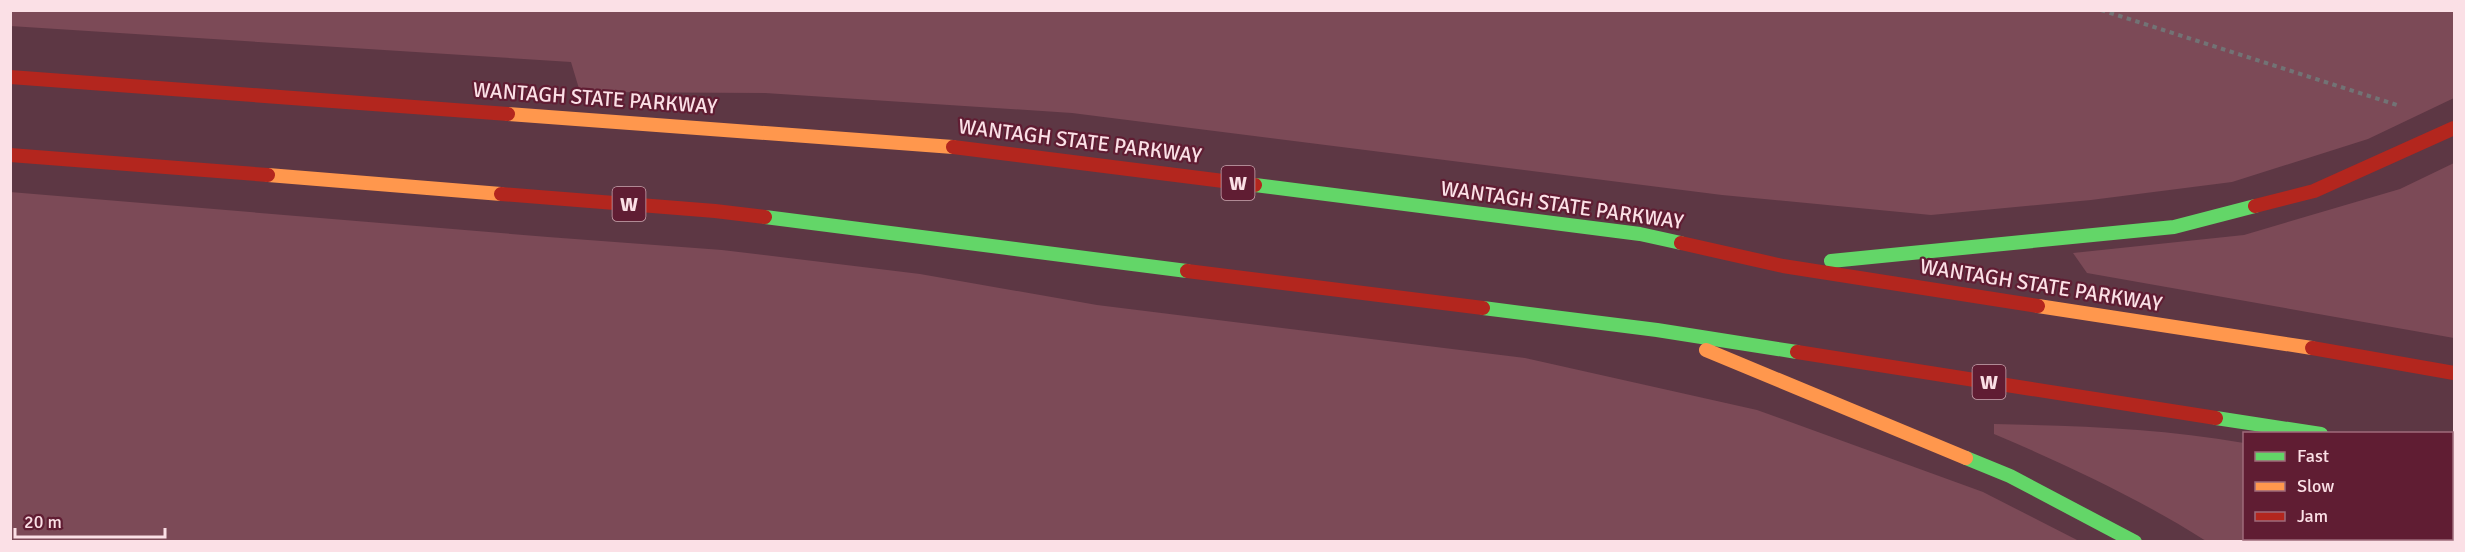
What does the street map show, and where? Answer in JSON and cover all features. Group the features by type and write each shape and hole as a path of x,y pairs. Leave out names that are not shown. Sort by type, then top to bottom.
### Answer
{"highway":[{"name":"WANTAGH STATE PARKWAY","path":"10,77 938,145 1640,234 1783,266 2298,346 2454,373"},
{"path":"1783,266 2174,227 2314,191 2454,128"},
{"name":"W","path":"10,155 715,211 1657,330 2309,432"},
{"path":"1657,330 2010,476 2135,542"}],"path":[{"path":"2101,10 2406,108"}],"shaded area":[{"path":"11,10 2454,10 2454,98 2368,139 2232,182 2091,200 1931,215 1722,195 1072,113 765,93 580,92 571,62 10,26"},
{"path":"2454,163 2454,338 2087,273 2073,253 2244,235 2400,189"},
{"path":"10,192 722,250 920,274 1097,305 1525,358 1757,410 1983,492 2079,541 18,541 10,539"},
{"path":"1994,424 2088,427 2150,431 2243,443 2243,540 2453,540 2453,478 2454,541 2206,541 2103,483 1994,434"}],"traffic: fast":[{"path":"1255,185 1640,234 1681,243"},
{"path":"1831,261 2174,227 2255,206"},
{"path":"765,217 1187,271"},
{"path":"1483,308 1657,330 1797,352"},
{"path":"2216,418 2308,432"},
{"path":"1966,458 2010,476 2135,542"}],"traffic: slow":[{"path":"508,114 953,147"},
{"path":"268,175 501,194"},
{"path":"2038,306 2312,348"},
{"path":"1706,350 1966,458"}],"traffic: jam":[{"path":"10,77 508,114"},
{"path":"2255,206 2314,191 2454,128"},
{"path":"953,147 1255,185"},
{"path":"10,155 268,175"},
{"path":"501,194 765,217"},
{"path":"1681,243 1783,266 2038,306"},
{"path":"1187,271 1483,308"},
{"path":"2312,348 2454,373"},
{"path":"1797,352 2216,418"}]}
